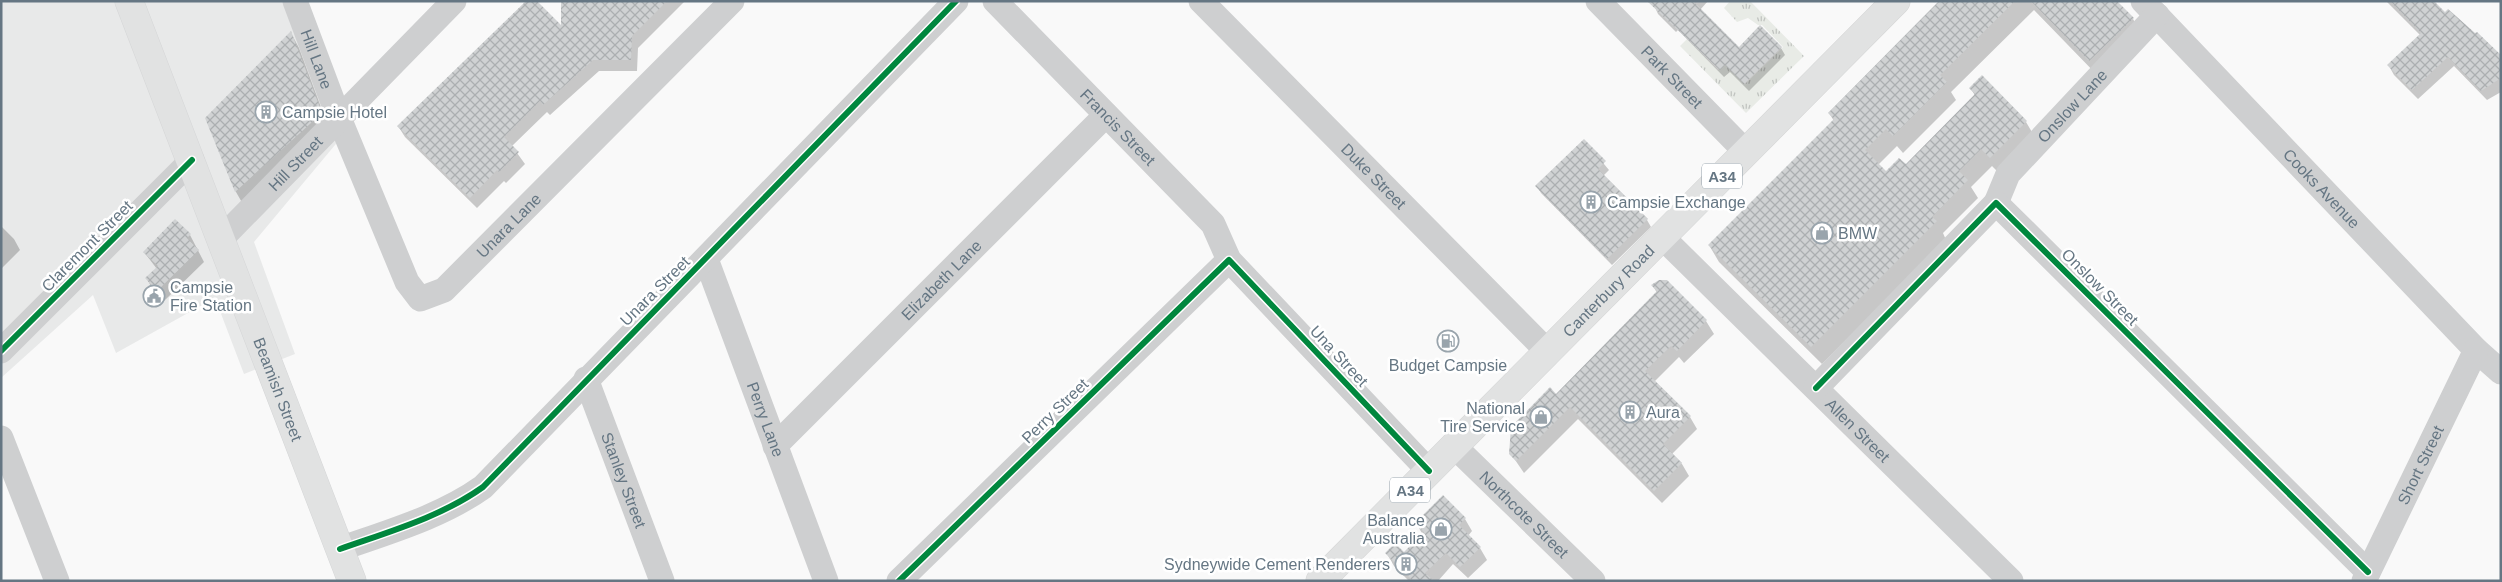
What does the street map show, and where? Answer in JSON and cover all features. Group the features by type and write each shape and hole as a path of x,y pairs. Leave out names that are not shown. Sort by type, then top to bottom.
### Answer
{"main road":[{"name":"Beamish Street","path":"129,1 192,160 352,581"},
{"name":"Canterbury Road","path":"1320,581 1896,1"}],"street":[{"name":"Hill Lane","path":"295,1 339,118"},
{"name":"Hill Street","path":"221,239 454,1"},
{"name":"Unara Lane","path":"339,118 407,282 420,299 444,290 732,1"},
{"name":"Unara Street","path":"340,549 464,500 483,487 586,379 706,259 956,1"},
{"name":"Francis Street","path":"995,1 1213,224 1230,260"},
{"name":"Duke Street","path":"1200,1 1547,351"},
{"name":"Park Street","path":"1598,1 1746,152"},
{"name":"Onslow Lane","path":"1996,203 2008,174 2150,8"},
{"name":"Cooks Avenue","path":"2150,8 2476,350 2501,372"},
{"name":"Elizabeth Lane","path":"775,446 1106,115"},
{"name":"Claremont Street","path":"1,351 192,160"},
{"path":"1816,388 1996,203"},
{"name":"Onslow Street","path":"1996,203 2366,576"},
{"name":"Allen Street","path":"1662,237 2011,581"},
{"name":"Perry Lane","path":"706,259 826,581"},
{"name":"Una Street","path":"1230,260 1429,471"},
{"name":"Perry Street","path":"899,581 1230,260"},
{"name":"Short Street","path":"2366,576 2476,350"},
{"name":"Stanley Street","path":"586,379 662,581"},
{"path":"1,438 57,581"},
{"name":"Northcote Street","path":"1454,446 1593,581"}],"shaded area":[{"path":"1,1 287,1 340,139 254,242 295,354 244,374 215,298 116,353 93,295 1,378"}],"green space":[{"path":"1730,1 1750,1 1804,56 1746,113 1680,46 1687,39 1718,70 1725,64 1745,84 1783,47 1762,25 1758,25 1748,18 1737,22 1724,8"}],"building":[{"path":"526,1 537,1 561,25 561,1 667,1 632,36 631,60 593,60 543,105 540,101 504,137 519,152 499,172 497,170 470,198 397,126"},
{"path":"1647,1 1693,1 1739,47 1760,25 1782,47 1744,84 1725,65 1720,70"},
{"path":"1939,1 2015,1 1940,75 1947,82 1893,136 1886,129 1865,150 1886,171 1899,158 1906,164 1975,94 1969,88 1982,75 2027,121 1990,158 1981,149 1959,171 1968,180 1932,217 1937,221 1811,347 1708,245 1834,119 1828,113"},
{"path":"2031,1 2117,1 2134,18 2089,61"},
{"path":"2390,1 2434,1 2445,12 2448,9 2475,33 2477,32 2501,55 2501,78 2481,91 2448,57 2412,90 2387,65 2421,33"},
{"name":"Campsie Hotel","path":"291,31 322,113 235,192 205,118"},
{"name":"Campsie Exchange","path":"1584,139 1606,161 1598,169 1648,219 1607,259 1535,186"},
{"path":"175,219 191,234 187,238 199,250 157,291 145,278 158,266 143,252"},
{"name":"Aura","path":"1659,280 1667,280 1707,320 1677,351 1671,346 1645,371 1691,416 1663,444 1682,463 1654,491 1570,407 1516,461 1509,454 1511,427 1550,387 1556,394 1657,291 1651,285"},
{"name":"Balance Australia","path":"1443,495 1466,518 1459,525 1481,547 1460,567 1446,553 1425,573 1434,581 1413,581 1385,553 1395,543 1404,552 1424,532 1415,523"}],"cycle path":[{"path":"340,549 432,515 467,498 483,487 956,1"},
{"path":"1,351 192,160"},
{"path":"1816,388 1996,203 2368,572"},
{"path":"899,581 1229,260 1429,471"}],"place":[{"name":"Campsie Hotel","path":"266,112"},
{"name":"Campsie Exchange","path":"1591,202"},
{"name":"BMW","path":"1822,233"},
{"name":"Campsie Fire Station","path":"154,296"},
{"name":"Budget Campsie","path":"1448,341"},
{"name":"Aura","path":"1630,412"},
{"name":"National Tire Service","path":"1541,417"},
{"name":"Balance Australia","path":"1441,529"},
{"name":"Sydneywide Cement Renderers","path":"1406,564"}]}
